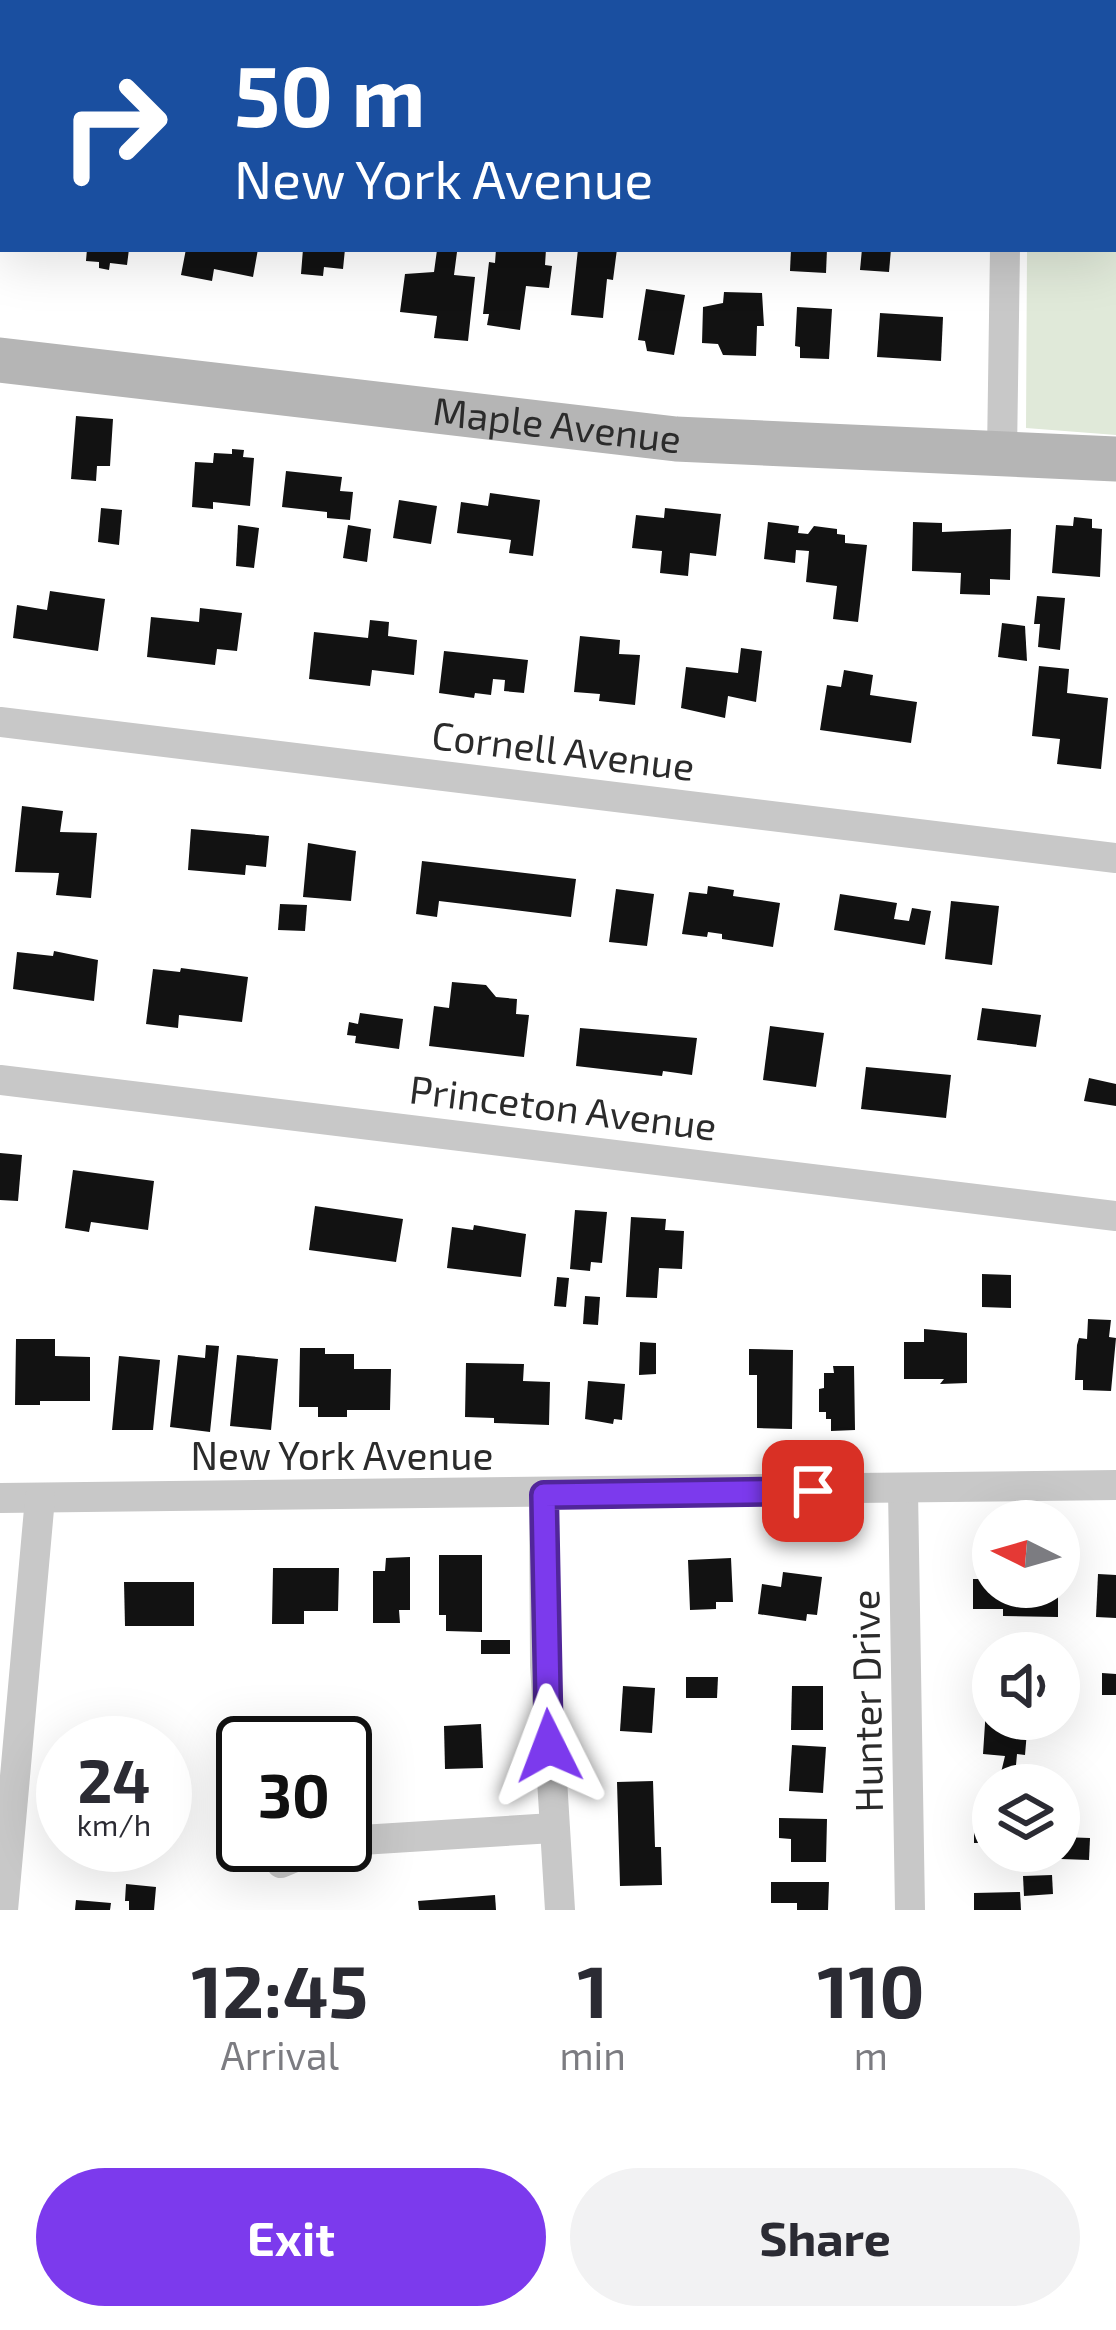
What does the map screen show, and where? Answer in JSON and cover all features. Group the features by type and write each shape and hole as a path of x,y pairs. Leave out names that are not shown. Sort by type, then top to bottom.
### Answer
{"main road":[{"name":"Maple Avenue","path":"0,360 676,439 1116,459"}],"street":[{"path":"1002,453 1005,252"},
{"name":"Cornell Avenue","path":"0,722 1116,858"},
{"name":"Princeton Avenue","path":"0,1080 1116,1216"},
{"name":"New York Avenue","path":"0,1498 1116,1485"},
{"name":"Hunter Drive","path":"903,1490 910,1910"},
{"path":"544,1495 544,1665 560,1910"},
{"path":"3,1910 40,1498"},
{"path":"372,1839 553,1828"}],"green space":[{"path":"1027,252 1116,252 1116,435 1026,428"}],"building":[{"path":"87,252 129,252 127,265 110,263 109,270 99,268 99,262 86,261"},
{"path":"185,252 257,252 253,277 214,269 212,281 181,275"},
{"path":"303,252 345,252 343,269 324,267 323,276 301,274"},
{"path":"437,252 457,252 454,275 475,277 468,341 434,338 437,316 400,312 405,274 434,272"},
{"path":"496,252 546,252 545,265 552,266 549,288 526,286 520,330 487,325 489,314 483,314 489,262 495,263"},
{"path":"578,252 617,252 613,280 607,279 603,318 571,315"},
{"path":"791,252 827,252 826,273 790,271"},
{"path":"862,252 891,252 889,272 860,270"},
{"path":"646,289 685,295 674,355 647,351 645,341 638,340"},
{"path":"724,292 762,293 764,326 757,326 756,356 723,355 718,344 702,343 703,307 723,303"},
{"path":"797,307 832,309 829,359 800,358 800,347 795,346"},
{"path":"880,313 943,317 941,361 877,357"},
{"path":"76,416 113,419 110,466 97,466 96,481 71,479"},
{"path":"232,449 244,450 243,457 254,458 250,506 213,502 213,509 192,507 195,462 213,463 214,453 232,454"},
{"path":"286,471 342,477 340,491 353,492 350,520 282,507"},
{"path":"490,493 540,500 533,556 509,553 511,540 457,533 461,502 488,506"},
{"path":"399,500 437,506 431,544 393,538"},
{"path":"101,508 122,510 119,545 98,542"},
{"path":"665,508 721,514 716,556 690,553 688,576 660,573 662,551 632,548 636,515 664,518"},
{"path":"1074,517 1092,519 1092,528 1102,529 1100,577 1052,573 1056,525 1073,526"},
{"path":"768,522 799,526 798,533 808,534 814,526 837,529 837,534 845,535 845,543 867,545 858,622 833,619 837,586 806,582 809,551 796,550 795,563 764,559"},
{"path":"913,522 942,523 942,532 1011,529 1010,580 990,579 990,595 960,594 961,573 912,571"},
{"path":"238,525 259,528 254,568 236,566"},
{"path":"348,525 371,529 367,562 343,558"},
{"path":"50,591 105,599 98,651 13,638 17,605 47,610"},
{"path":"1037,596 1065,598 1060,650 1038,647"},
{"path":"200,608 242,613 237,651 217,649 215,665 147,657 151,617 199,622"},
{"path":"370,620 389,622 388,636 417,640 414,675 372,670 370,686 309,679 314,632 368,638"},
{"path":"1002,623 1025,626 1027,661 998,657"},
{"path":"580,636 620,640 619,654 640,655 635,705 574,692"},
{"path":"741,648 762,651 756,702 728,696 725,718 681,708 686,667 738,673"},
{"path":"444,651 528,660 524,693 504,691 505,680 493,679 491,695 475,693 474,698 439,693"},
{"path":"1039,666 1069,669 1067,693 1108,698 1101,769 1057,764 1060,739 1032,736"},
{"path":"844,670 873,675 870,695 917,702 911,743 820,730 827,685 841,687"},
{"path":"22,806 63,811 60,832 97,833 91,898 56,895 59,873 15,872"},
{"path":"191,829 269,836 266,867 246,865 245,875 188,870"},
{"path":"308,843 356,851 351,901 303,897"},
{"path":"422,861 576,879 571,917 439,901 437,917 416,914"},
{"path":"708,886 734,890 733,896 780,903 773,947 722,939 722,934 708,932 707,937 682,934 689,892 707,894"},
{"path":"616,889 654,894 647,946 609,942"},
{"path":"840,894 897,903 894,919 909,921 912,908 931,911 925,945 834,930"},
{"path":"951,901 999,906 992,965 945,959"},
{"path":"280,904 307,905 305,931 278,930"},
{"path":"54,951 98,960 94,1001 13,989 17,952 53,956"},
{"path":"181,968 248,977 242,1022 179,1015 178,1028 146,1024 153,969 180,972"},
{"path":"452,982 486,985 496,997 517,999 516,1014 529,1015 524,1057 429,1046 434,1006 449,1008"},
{"path":"982,1008 1041,1015 1036,1047 977,1040"},
{"path":"360,1013 403,1019 399,1049 355,1043 356,1036 347,1035 349,1022 358,1024"},
{"path":"770,1026 824,1033 816,1087 763,1080"},
{"path":"580,1028 697,1038 692,1075 576,1066"},
{"path":"866,1067 951,1075 946,1118 861,1109"},
{"path":"1089,1078 1116,1084 1116,1106 1084,1101"},
{"path":"0,1153 22,1155 18,1201 0,1200"},
{"path":"73,1170 154,1181 148,1230 91,1222 89,1232 65,1228"},
{"path":"315,1206 403,1219 396,1262 309,1250"},
{"path":"575,1210 607,1212 602,1263 591,1262 590,1271 570,1269"},
{"path":"631,1217 666,1219 665,1230 684,1231 682,1269 659,1268 657,1298 626,1297"},
{"path":"474,1225 526,1234 521,1277 447,1268 452,1227 473,1230"},
{"path":"982,1274 1011,1275 1011,1308 982,1307"},
{"path":"557,1277 569,1278 566,1307 554,1306"},
{"path":"585,1296 600,1297 598,1325 583,1324"},
{"path":"1088,1319 1111,1320 1109,1337 1116,1338 1111,1391 1083,1390 1083,1380 1075,1380 1077,1345 1079,1338 1087,1339"},
{"path":"924,1329 967,1333 967,1383 904,1379 904,1342 924,1342"},
{"path":"16,1339 55,1339 55,1356 90,1357 90,1401 15,1405"},
{"path":"640,1342 656,1343 656,1374 639,1375"},
{"path":"206,1345 219,1346 210,1432 170,1427 178,1355 205,1358"},
{"path":"300,1348 354,1354 354,1369 391,1369 390,1410 347,1410 347,1417 318,1417 318,1407 299,1407"},
{"path":"749,1349 793,1350 792,1429 757,1428 757,1375 749,1375"},
{"path":"237,1355 278,1359 271,1430 230,1426"},
{"path":"119,1356 160,1360 153,1430 112,1430"},
{"path":"466,1363 524,1364 523,1381 550,1382 549,1425 465,1417"},
{"path":"833,1366 854,1366 855,1430 831,1431 831,1419 819,1412 819,1389 824,1388 824,1373 834,1373"},
{"path":"588,1381 625,1384 622,1420 614,1419 613,1424 585,1419"},
{"path":"439,1555 482,1555 482,1632 446,1631 446,1615 439,1615"},
{"path":"410,1557 410,1610 399,1610 400,1623 373,1623 373,1571 385,1571 386,1558"},
{"path":"731,1558 733,1602 716,1602 716,1609 690,1610 688,1560"},
{"path":"273,1568 339,1568 338,1611 304,1611 304,1624 272,1624"},
{"path":"783,1572 822,1577 817,1615 807,1614 806,1621 758,1614 762,1584 781,1587"},
{"path":"1098,1574 1116,1575 1116,1618 1096,1617"},
{"path":"124,1582 194,1582 194,1626 125,1626"},
{"path":"1058,1608 1058,1617 1003,1616 1003,1609 973,1609"},
{"path":"481,1640 510,1640 510,1654 481,1654"},
{"path":"1102,1673 1116,1674 1116,1695 1102,1695"},
{"path":"686,1677 718,1677 717,1698 686,1698"},
{"path":"623,1686 655,1688 652,1733 620,1731"},
{"path":"792,1686 823,1686 823,1730 791,1730"},
{"path":"481,1724 483,1768 445,1769 444,1726"},
{"path":"984,1740 1026,1740 1025,1755 1017,1754 1016,1764 1003,1764 1005,1756 983,1754"},
{"path":"792,1745 826,1747 823,1793 789,1791"},
{"path":"653,1781 655,1847 661,1847 662,1885 620,1886 617,1782"},
{"path":"779,1818 827,1819 826,1862 791,1862 791,1839 779,1838"},
{"path":"1080,1838 1090,1838 1089,1860 1080,1860"},
{"path":"1052,1875 1053,1894 1024,1896 1023,1876"},
{"path":"771,1882 829,1882 828,1910 797,1910 797,1903 771,1903"},
{"path":"126,1884 156,1887 154,1910 129,1910"},
{"path":"1020,1892 1021,1910 974,1910 974,1893"},
{"path":"495,1895 496,1910 419,1910 418,1901"},
{"path":"76,1900 111,1903 110,1910 75,1910"}],"route":[{"path":"549,1746 544,1495 813,1491"}]}
